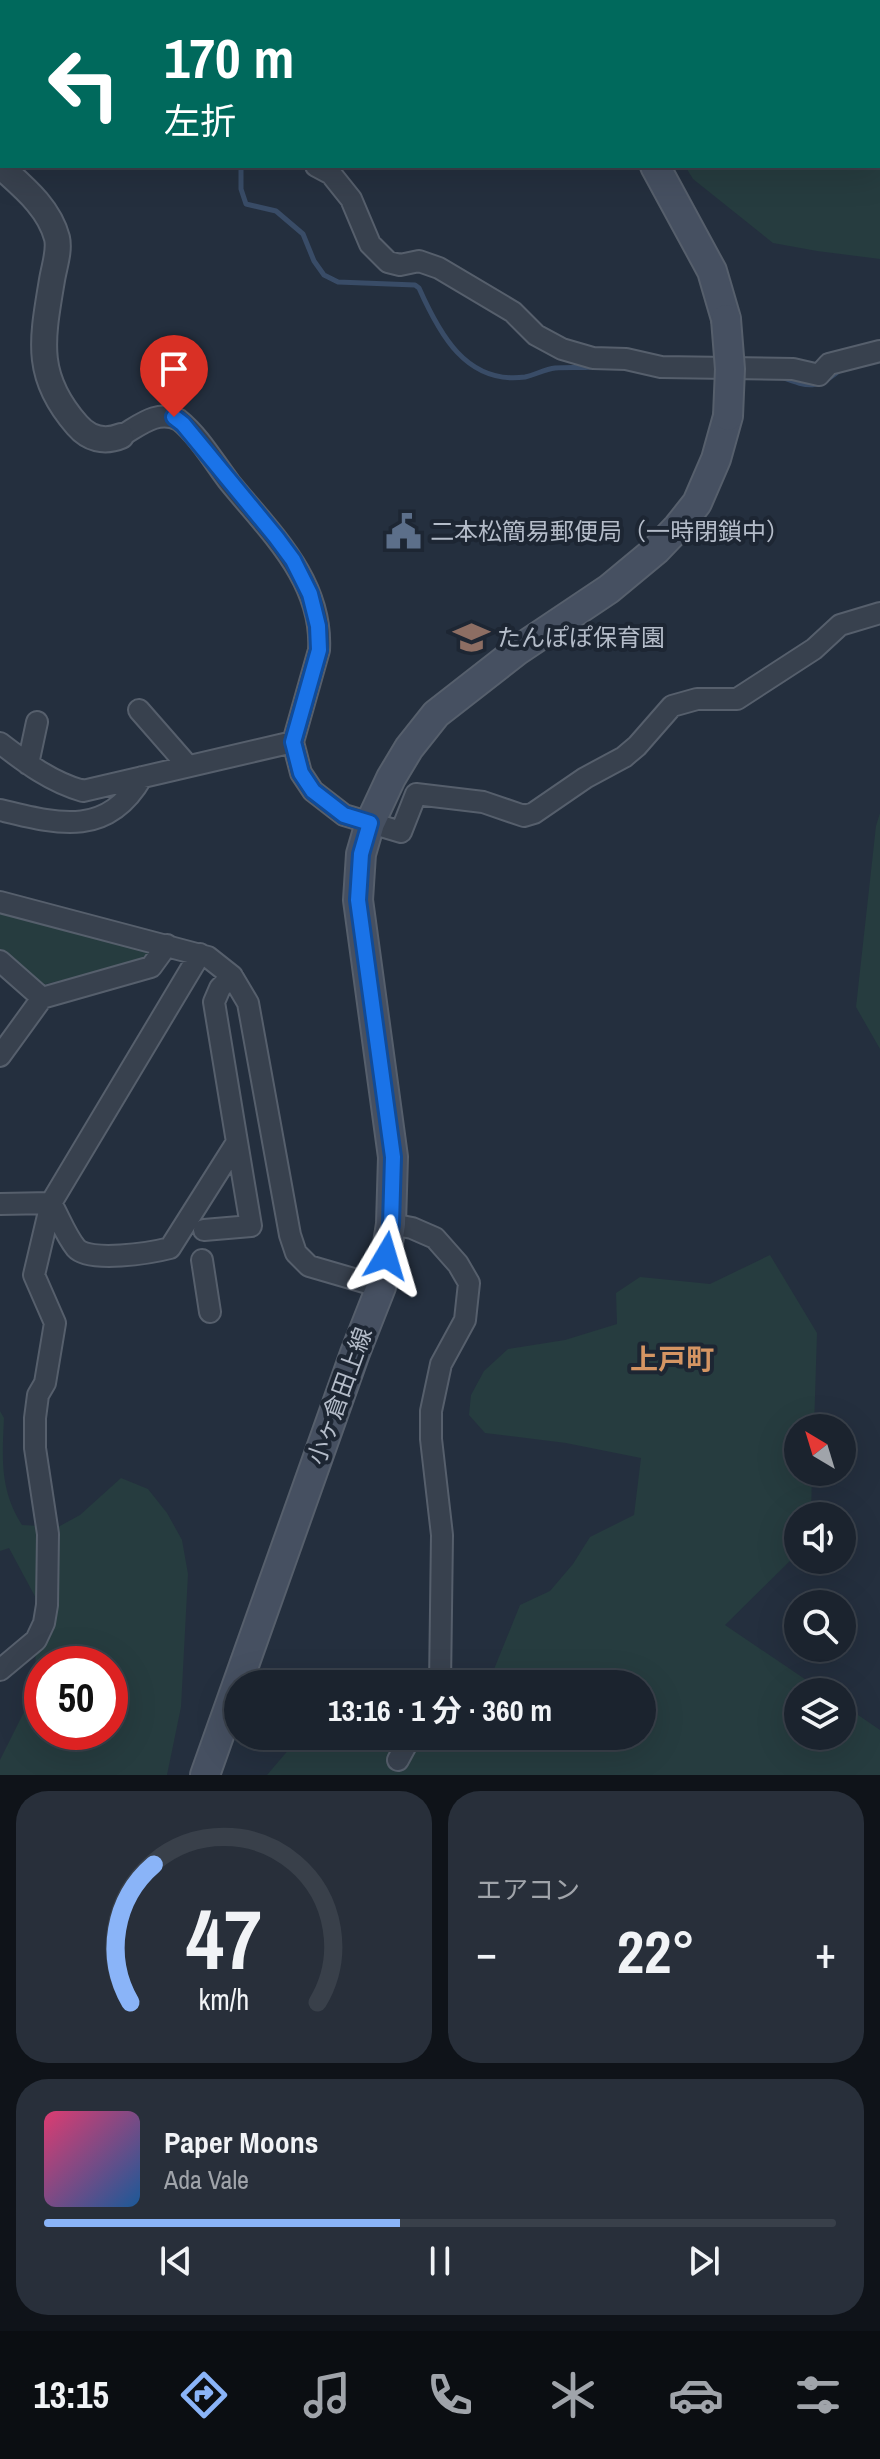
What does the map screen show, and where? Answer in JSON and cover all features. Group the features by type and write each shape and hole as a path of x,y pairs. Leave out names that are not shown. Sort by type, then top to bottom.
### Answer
{"main road":[{"name":"小ヶ倉田上線","path":"205,1775 381,1287 391,1224 393,1157 358,900 361,854 370,823 403,758 436,714 518,650 609,589 656,550 697,503 716,459 728,416 730,369 726,319 712,271 656,168"}],"street":[{"path":"2,168 33,197 56,234 57,253 43,359 54,394 68,415 82,431 103,440 121,436 161,416 179,420 293,560 310,594 320,637 293,742 301,773 313,791 344,815 401,832 416,794 483,802 524,816 534,813 585,778 624,757 672,706 697,699 737,699 814,649 840,625 880,613"},
{"path":"320,168 331,174 351,199 370,244 388,262 400,265 419,261 439,268 513,312 536,335 562,349 593,358 626,359 661,367 793,369 819,375 829,364 880,351"},
{"path":"139,710 188,766"},
{"path":"28,764 37,722"},
{"path":"0,743 64,786 83,791 293,742"},
{"path":"0,810 49,822 83,822 110,813 130,797 142,777"},
{"path":"0,902 200,954 222,965 248,1003 290,1235 296,1253 309,1266 381,1287"},
{"path":"0,1056 42,998 151,967 167,945"},
{"path":"0,1670 36,1640 44,1623 47,1605 48,1534 35,1448 35,1418 38,1395 45,1383 55,1323 34,1275 51,1203 200,954"},
{"path":"0,961 42,998"},
{"path":"204,1230 251,1226 214,1002 220,988 232,976"},
{"path":"51,1203 78,1251 90,1256 152,1253 170,1248 237,1142"},
{"path":"0,1204 51,1203"},
{"path":"391,1224 412,1228 435,1238 458,1264 469,1283 465,1320 441,1364 431,1411 431,1439 442,1535 440,1670"},
{"path":"202,1260 210,1312"},
{"path":"398,1760 403,1750"}],"green space":[{"path":"686,168 880,168 880,259 773,243 693,179"},
{"path":"880,813 880,1049 856,1007"},
{"path":"0,914 152,951 145,960 42,985 0,952"},
{"path":"770,1255 817,1333 814,1414 784,1414 784,1486 812,1486 811,1502 784,1502 784,1567 725,1625 803,1678 784,1678 784,1750 856,1750 856,1714 880,1730 880,1775 267,1775 288,1750 656,1750 656,1670 494,1670 520,1605 550,1591 573,1564 590,1537 634,1515 641,1458 566,1443 485,1433 469,1415 471,1395 484,1371 508,1349 565,1340 617,1324 616,1293 640,1277 710,1284"},
{"path":"0,1411 4,1418 6,1487 22,1525 58,1527 80,1515 121,1478 148,1489 167,1513 182,1540 188,1574 181,1707 167,1775 0,1775 0,1760 24,1712 24,1750 128,1750 128,1646 36,1646 38,1602 9,1548 0,1551"}],"waterway":[{"path":"241,168 241,189 246,204 276,211 303,234 314,261 324,275 338,282 415,285 457,352 486,373 525,377 555,368 593,367"},
{"path":"781,377 813,385 840,370"}],"place":[{"name":"二本松簡易郵便局（一時閉鎖中）","path":"404,532"},
{"name":"たんぽぽ保育園","path":"471,638"}],"district":[{"name":"上戸町","path":"672,1359"}],"route":[{"path":"174,417 276,537 293,560 310,594 320,637 293,742 301,773 327,804 344,815 370,823 361,854 358,900 393,1157 391,1224 386,1256"}]}
